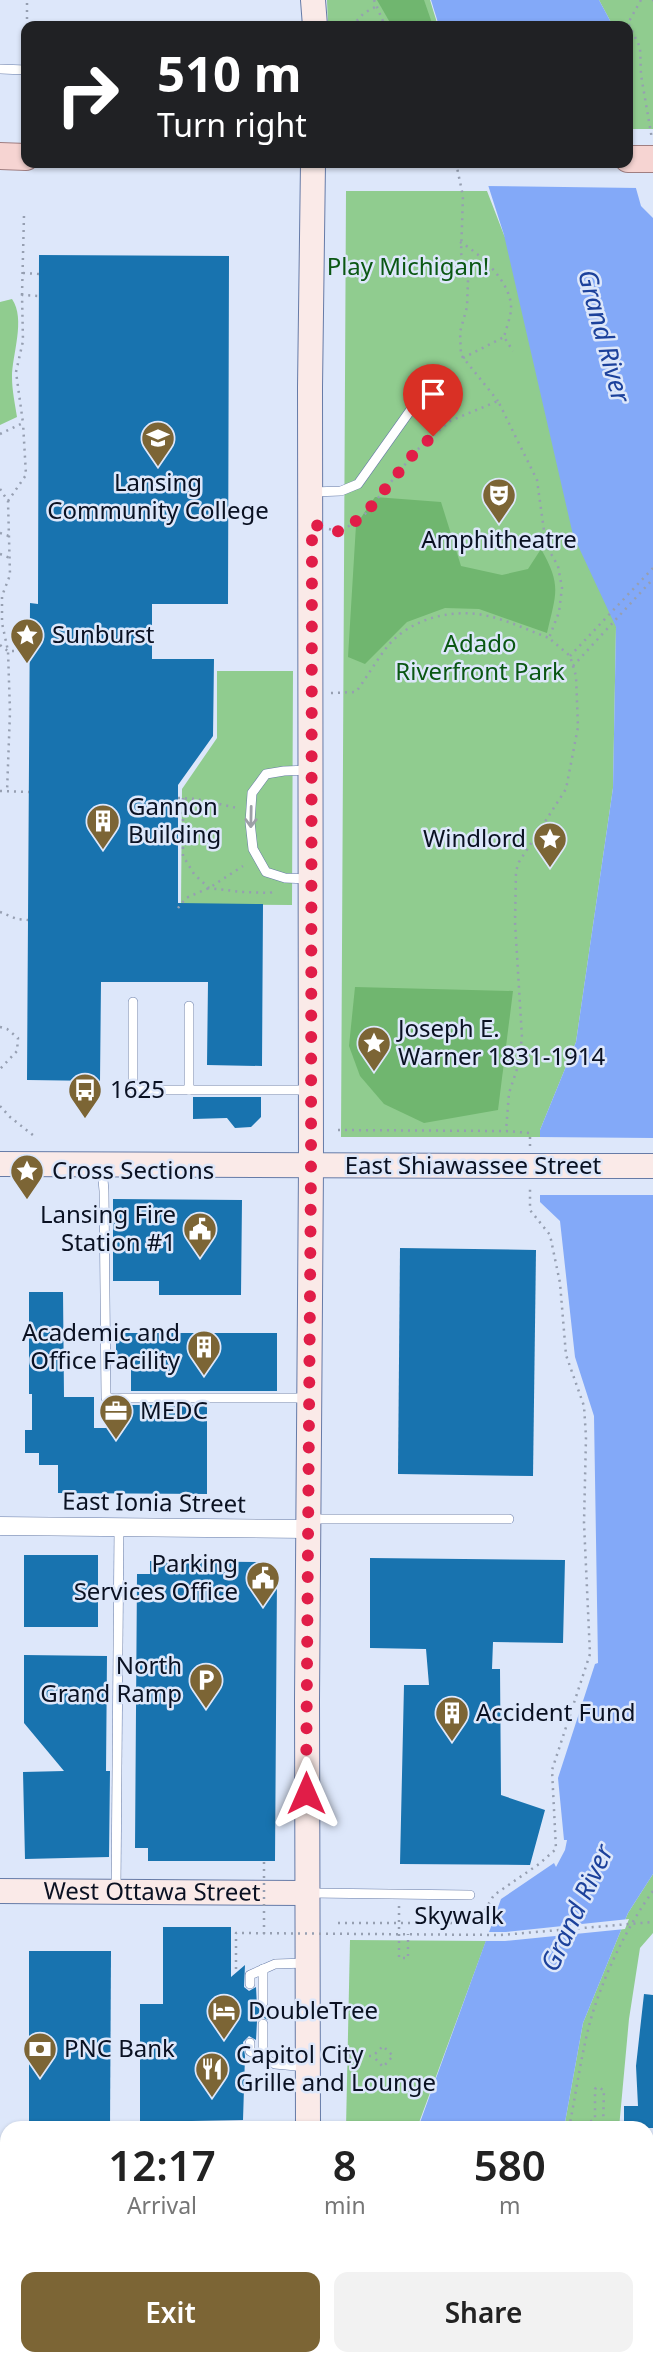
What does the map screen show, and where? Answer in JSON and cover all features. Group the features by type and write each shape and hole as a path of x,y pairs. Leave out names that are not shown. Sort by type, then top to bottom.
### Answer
{"main road":[{"path":"0,156 21,157"},
{"path":"633,159 653,159"}],"street":[{"path":"313,0 314,21"},
{"path":"308,2121 309,1964 306,1893 313,168"},
{"name":"East Shiawassee Street","path":"0,1164 529,1170 653,1167"},
{"name":"East Ionia Street","path":"0,1526 307,1524"},
{"name":"West Ottawa Street","path":"0,1891 306,1893"}],"lane":[{"path":"0,69 21,70"},
{"path":"312,492 341,491 358,484 412,408 446,389"},
{"path":"311,770 266,774 252,793 250,822 253,849 266,872 285,878 311,879"},
{"path":"133,1002 133,1090 311,1090"},
{"path":"189,1006 189,1090"},
{"path":"102,1166 106,1398 309,1398"},
{"path":"307,1524 509,1519"},
{"path":"116,1892 118,1527"},
{"path":"306,1893 470,1895"},
{"path":"250,1984 250,1975 275,1964 309,1964"},
{"path":"263,1969 263,2003"},
{"path":"263,2024 263,2058"},
{"path":"250,2043 250,2051 275,2064 308,2067"}],"path":[{"path":"27,0 27,21"},
{"path":"374,0 383,21"},
{"path":"629,21 641,0"},
{"path":"357,21 377,6"},
{"path":"633,33 640,47 641,75 653,142"},
{"path":"457,168 463,197 461,253 468,280 467,307 460,332 463,358 498,401 537,480 546,545 558,566 562,589 559,612 549,638"},
{"path":"8,501 26,475 16,372 23,341 24,215"},
{"path":"460,242 481,257 503,282 512,308 504,337 463,358"},
{"path":"23,273 39,274"},
{"path":"22,295 39,296"},
{"path":"504,337 513,351"},
{"path":"312,524 341,532 365,514 416,451 450,421 498,401"},
{"path":"0,434 23,423"},
{"path":"0,489 8,501 10,558 10,575 1,598 2,623 8,651 10,712 7,792"},
{"path":"0,533 9,536"},
{"path":"0,555 10,558"},
{"path":"570,656 653,568"},
{"path":"573,666 653,579"},
{"path":"327,692 356,692 388,645 410,627 436,616 464,613 491,616 549,638 570,656 576,676 578,727 566,789 519,862 516,871 516,961 522,1038 517,1069 509,1093 506,1131"},
{"path":"0,645 8,651 30,650"},
{"path":"0,792 29,792"},
{"path":"237,808 181,798 183,856 194,874 209,888 242,892 275,891"},
{"path":"178,908 186,898 209,888 243,866"},
{"path":"0,912 28,920"},
{"path":"0,1027 18,1038 17,1051 0,1069"},
{"path":"0,1106 34,1136"},
{"path":"338,1130 530,1133 530,1210 550,1235 560,1283 566,1355 584,1406 586,1437 584,1523 590,1654 552,1770 556,1849"},
{"path":"264,1861 264,1934"},
{"path":"570,2121 590,2021 616,1955 642,1905 653,1891"},
{"path":"399,1895 399,1958 408,1958 408,1934"},
{"name":"Skywalk","path":"236,1969 236,1933 501,1935 653,1922"},
{"path":"341,2056 373,2056 383,2046 393,2056 383,2067 373,2056"},
{"path":"591,2121 595,2119 597,2087 604,2090 604,2121"}],"green space":[{"path":"327,0 430,0 436,21 328,21"},
{"path":"377,0 424,0 431,21 389,21"},
{"path":"599,0 653,0 653,129 633,129 633,21 610,21"},
{"name":"Adado Riverfront Park","path":"346,191 487,191 504,235 653,560 616,627 613,788 576,1042 540,1130 540,1137 341,1137"},
{"path":"12,299 18,317 12,377 17,417 0,425 0,302"},
{"path":"375,497 441,502 461,566 502,575 528,569 541,549 552,572 555,590 547,633 479,609 445,608 407,622 365,664 348,657 356,525"},
{"path":"217,671 293,671 292,905 181,904 182,789 217,738"},
{"path":"355,987 513,991 498,1110 424,1123 384,1104 360,1076 349,1046"},
{"path":"653,1874 653,1933 640,1948 629,2019 620,2121 565,2121 583,2023 628,1913"},
{"path":"350,1940 486,1941 420,2121 346,2121"}],"water":[{"path":"431,0 599,0 610,21 437,21"},
{"name":"Grand River","path":"483,168 630,168 641,206 653,218 653,1874 628,1913 583,2023 565,2121 421,2121 501,1899 554,1863 556,1867 565,1850 567,1840 564,1840 558,1778 595,1664 598,1663 594,1416 575,1357 560,1221 540,1202 540,1130 576,1042 613,788 616,627 573,535 504,235"}],"pier":[{"path":"633,163 639,188 485,186 480,168 633,168"},
{"path":"537,1137 653,1138 653,1195 537,1195"},
{"path":"629,1919 625,1929 482,1941 486,1932"}],"building":[{"path":"39,255 229,256 228,604 152,604 152,659 214,659 213,736 178,785 178,903 263,904 262,1066 207,1065 208,982 101,982 100,1081 27,1080 30,603 38,604"},
{"path":"193,1097 261,1097 261,1117 251,1127 235,1128 227,1118 193,1119"},
{"name":"Lansing Fire Station #1","path":"113,1199 242,1200 241,1295 159,1295 159,1281 113,1281"},
{"path":"400,1248 536,1250 533,1476 398,1474"},
{"name":"MEDC","path":"29,1292 63,1292 64,1397 94,1397 94,1428 126,1428 126,1407 131,1405 207,1405 207,1494 58,1493 58,1465 39,1465 39,1453 25,1453 25,1430 32,1430 32,1394 29,1394"},
{"name":"Academic and Office Facility","path":"116,1333 277,1333 277,1391 131,1391 131,1362 116,1362"},
{"path":"24,1555 98,1555 98,1627 24,1627"},
{"name":"Accident Fund","path":"370,1558 565,1560 563,1643 493,1642 492,1669 500,1669 501,1795 545,1810 530,1865 400,1864 404,1685 429,1685 426,1649 370,1648"},
{"name":"North Grand Ramp","path":"150,1561 266,1562 266,1576 277,1576 275,1861 148,1861 148,1848 135,1848 137,1574 150,1574"},
{"path":"24,1655 107,1656 106,1771 110,1771 109,1857 25,1859 23,1772 64,1771 24,1723"},
{"path":"163,1927 231,1927 231,1977 245,1965 244,1987 249,1991 256,1987 257,2007 262,2010 268,2007 268,2020 262,2017 257,2021 256,2040 249,2036 243,2042 243,2120 140,2121 140,2004 163,2004"},
{"path":"29,1951 111,1951 110,2121 29,2121"},
{"path":"644,1994 653,1995 653,2121 624,2121 624,2106 638,2106 636,2066"}],"place":[{"name":"Lansing Community College","path":"158,468"},
{"name":"Amphitheatre","path":"499,525"},
{"name":"Sunburst","path":"27,665"},
{"name":"Gannon Building","path":"103,851"},
{"name":"Windlord","path":"550,869"},
{"name":"Joseph E. Warner 1831-1914","path":"374,1073"},
{"name":"1625","path":"85,1120"},
{"name":"Cross Sections","path":"27,1201"},
{"name":"Lansing Fire Station #1","path":"200,1259"},
{"name":"Academic and Office Facility","path":"204,1377"},
{"name":"MEDC","path":"116,1441"},
{"name":"Parking Services Office","path":"263,1608"},
{"name":"North Grand Ramp","path":"206,1710"},
{"name":"Accident Fund","path":"452,1743"},
{"name":"DoubleTree","path":"224,2041"},
{"name":"PNC Bank","path":"40,2079"},
{"name":"Capitol City Grille and Lounge","path":"212,2099"}],"route":[{"path":"306,1793 312,524 341,532 365,514 416,451 433,436"}],"park label":[{"name":"Play Michigan!","path":"408,267"}]}
